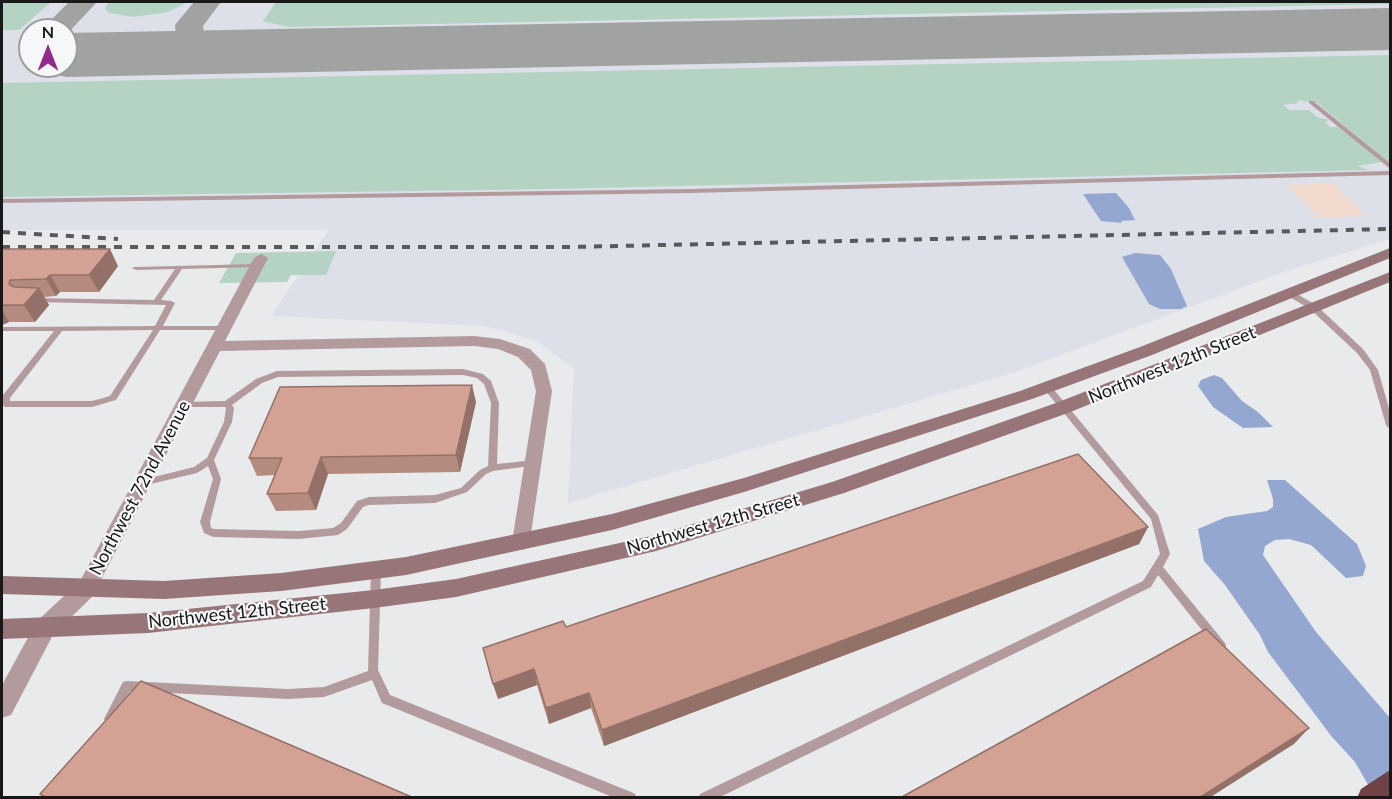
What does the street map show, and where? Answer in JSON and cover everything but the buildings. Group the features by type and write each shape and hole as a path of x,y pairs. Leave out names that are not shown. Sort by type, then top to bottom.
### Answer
{"highway":[{"path":"1370,798 1390,783"}],"main road":[{"name":"Northwest 12th Street","path":"2,585 164,590 221,587 376,570 612,522 744,485 1047,387 1146,351 1390,253"},
{"name":"Northwest 12th Street","path":"2,629 240,615 456,588 656,543 837,488 1062,408 1174,366 1312,307 1390,277"}],"street":[{"name":"Northwest 72nd Avenue","path":"3,700 45,628 86,589 259,262"},
{"path":"215,346 474,341 513,348 532,359 543,379 544,391 522,542"}],"lane":[{"path":"1311,102 1390,166"},
{"path":"2,201 691,191 1390,173"},
{"path":"135,268 259,262"},
{"path":"158,301 180,267"},
{"path":"1289,293 1312,307 1360,351 1374,370 1390,425"},
{"path":"26,300 171,303 158,328 112,398 103,403 5,404 6,397 60,329"},
{"path":"5,329 224,328"},
{"path":"184,404 227,404 260,381 278,374 463,372 480,376 489,382 495,403 492,468"},
{"path":"704,798 1148,584 1165,554 1155,518 1047,387"},
{"path":"142,483 198,470 210,460 228,422 230,408 227,404"},
{"path":"210,460 216,478 205,522 207,530 251,534 335,532 344,526 360,504 369,501 435,499 464,490 483,472 492,468 534,463"},
{"path":"1157,567 1227,653"},
{"path":"376,570 374,674 386,699 631,798"},
{"path":"108,723 128,686 288,694 324,692 374,674"}],"shaded area":[{"path":"2,2 1390,2 1390,239 1281,273 1013,373 568,503 574,369 537,341 484,326 271,316 329,230 2,230"},
{"path":"1332,183 1366,216 1319,218 1287,185"}],"green space":[{"path":"2,2 51,2 33,18 18,18 18,30 2,30"},
{"path":"109,2 188,2 168,12 134,17 109,13 105,8"},
{"path":"276,2 1390,2 1390,4 288,27 263,21"},
{"path":"1390,55 1390,163 1317,103 1298,100 1298,103 1283,105 1289,110 1309,110 1317,117 1329,120 1325,122 1330,127 1337,127 1334,122 1382,162 1357,166 1369,170 551,189 2,197 2,83"},
{"path":"336,251 326,275 291,275 287,282 219,283 236,253"}],"water":[{"path":"1116,193 1129,208 1135,220 1121,221 1122,223 1101,221 1083,194"},
{"path":"1135,253 1160,255 1171,269 1187,306 1181,309 1160,309 1149,304 1122,257"},
{"path":"1214,375 1222,378 1242,401 1258,412 1273,427 1243,428 1213,407 1198,386 1201,380"},
{"path":"1267,480 1285,480 1357,544 1366,566 1363,576 1346,578 1311,545 1289,539 1275,540 1265,546 1263,555 1316,632 1390,718 1390,797 1375,797 1355,762 1332,737 1268,652 1260,635 1225,585 1204,561 1198,529 1226,517 1267,511 1273,507"}],"taxiway":[{"path":"67,18 84,2"},
{"path":"208,2 189,25 190,37 214,48 262,51"},
{"path":"78,49 122,54"}],"runway":[{"path":"78,55 1390,29"}],"railway":[{"path":"2,247 572,247 1390,229"},
{"path":"2,232 118,239"}]}
